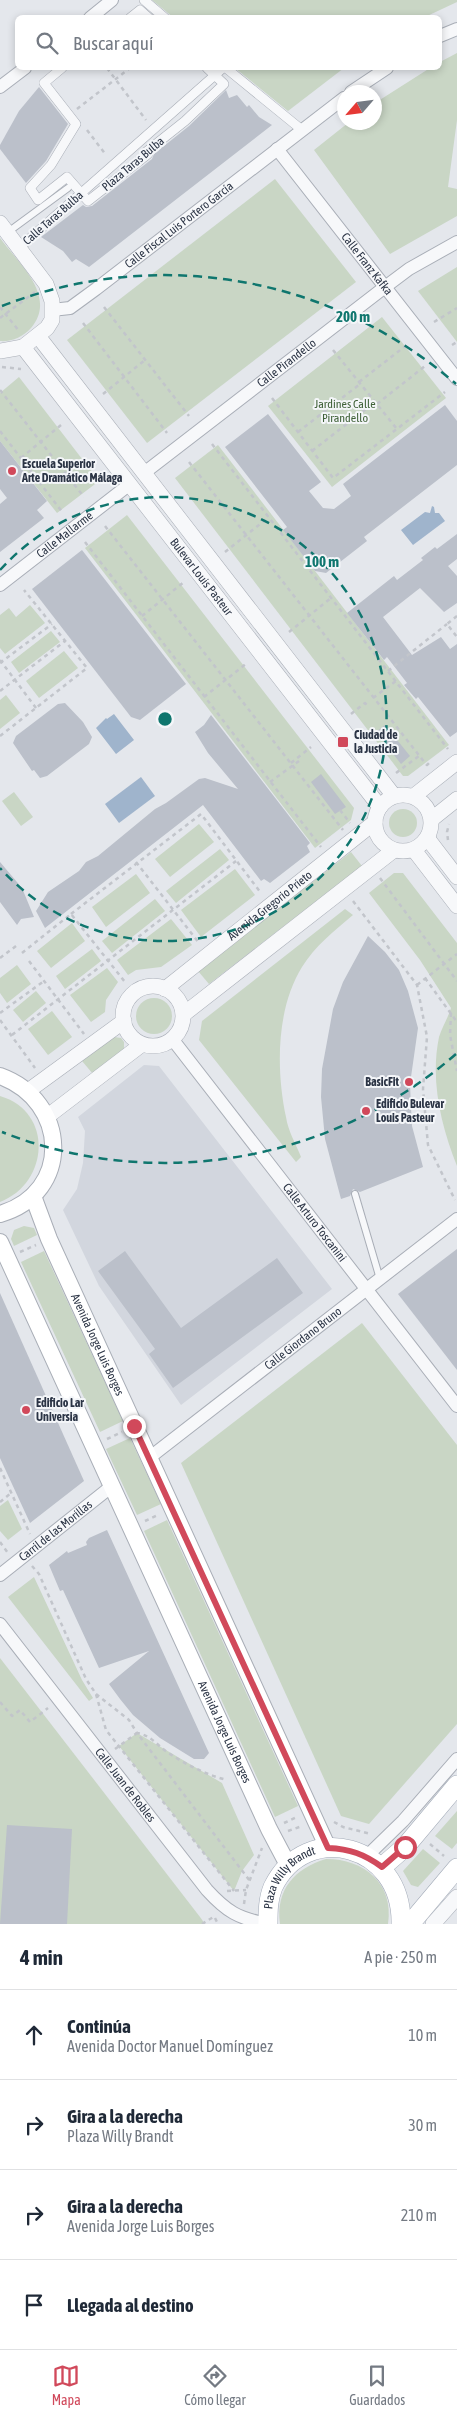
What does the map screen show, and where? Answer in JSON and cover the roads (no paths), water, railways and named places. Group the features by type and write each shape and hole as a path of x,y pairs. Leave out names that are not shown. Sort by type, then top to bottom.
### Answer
{"main road":[{"path":"0,1076 14,1081 39,1102 48,1116 53,1137 53,1158 46,1178 33,1196 13,1210 0,1214"},
{"name":"Avenida Jorge Luis Borges","path":"33,1196 49,1239 328,1848"},
{"name":"Avenida Jorge Luis Borges","path":"0,1242 269,1829 288,1866"},
{"path":"400,1924 398,1895 390,1878 375,1862 405,1847 457,1785"},
{"name":"Plaza Willy Brandt","path":"267,1924 269,1900 274,1886 288,1866 306,1853 328,1848 349,1849 375,1862"},
{"path":"410,1924 457,1868"}],"street":[{"path":"94,15 112,0"},
{"path":"144,0 162,15"},
{"path":"134,15 140,10 146,15"},
{"path":"442,35 457,29"},
{"path":"1,85 22,70"},
{"path":"59,70 44,82 76,124 51,166 30,188 38,200 67,177 81,193"},
{"path":"208,70 214,75"},
{"name":"Calle Taras Bulba","path":"19,248 221,70"},
{"path":"227,70 302,130"},
{"path":"362,85 384,70"},
{"name":"Plaza Taras Bulba","path":"81,193 88,201 148,154 146,152 186,120 224,84 214,75"},
{"name":"Calle Fiscal Luis Portero García","path":"52,310 70,308 337,103"},
{"name":"Calle Franz Kafka","path":"277,149 457,379"},
{"path":"0,351 30,342 52,320 52,300 46,284 4,228"},
{"name":"Calle Pirandello","path":"144,473 409,269 457,242"},
{"name":"Bulevar Louis Pasteur","path":"30,342 144,473 394,796"},
{"name":"Bulevar Louis Pasteur","path":"30,342 130,484 380,807"},
{"name":"Calle Mallarmé","path":"0,585 130,484"},
{"path":"414,796 457,762"},
{"path":"404,794 414,796 426,805 432,819 428,839 414,850 404,852 394,850 380,839 375,822 380,807 394,796 404,794"},
{"path":"432,819 457,799"},
{"name":"Avenida Gregorio Prieto","path":"165,988 375,822"},
{"path":"428,839 457,877"},
{"path":"184,1014 394,850"},
{"path":"414,850 457,906"},
{"path":"149,986 165,988 178,998 184,1014 180,1030 173,1040 159,1046 141,1045 128,1033 124,1021 127,1001 137,991 149,986"},
{"path":"28,1091 124,1021"},
{"name":"Calle Arturo Toscanini","path":"173,1040 457,1406"},
{"path":"48,1116 141,1045"},
{"name":"Calle Giordano Bruno","path":"150,1458 457,1219"},
{"name":"Carril de las Morillas","path":"0,1575 112,1486"},
{"name":"Calle Juan de Robles","path":"0,1624 218,1902 238,1917 267,1924"},
{"path":"375,1862 403,1821 457,1759"},
{"path":"433,1924 457,1897"}],"lane":[{"path":"4,228 68,188"},
{"path":"355,1194 380,1279"}],"water":[{"path":"432,506 435,513 439,513 445,521 413,545 401,530 425,512 430,513"},
{"path":"114,714 134,740 116,754 96,728 106,718"},
{"path":"141,777 155,796 119,823 105,804"}],"place":[{"name":"Escuela Superior Arte Dramático Málaga","path":"12,471"},
{"name":"Ciudad de la Justicia","path":"343,742"},
{"name":"BasicFit","path":"409,1082"},
{"name":"Edificio Bulevar Louis Pasteur","path":"366,1111"},
{"name":"Edificio Lar Universia","path":"26,1410"}],"park label":[{"name":"Jardines Calle Pirandello","path":"345,411"}]}
